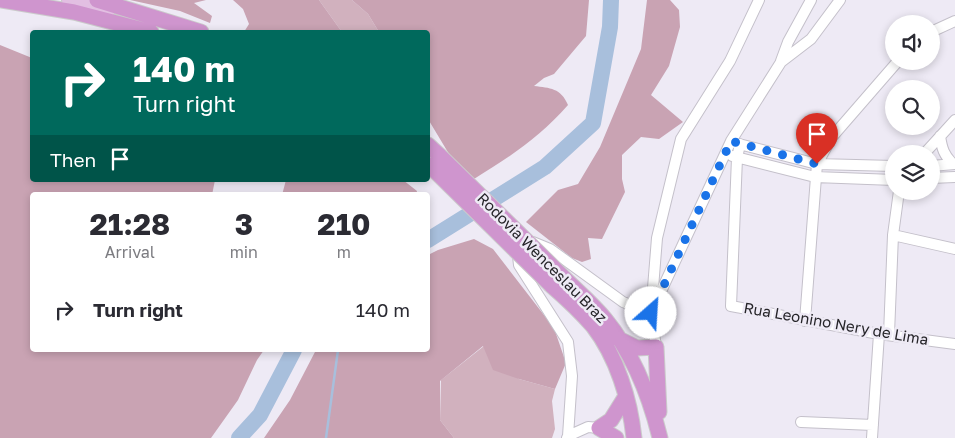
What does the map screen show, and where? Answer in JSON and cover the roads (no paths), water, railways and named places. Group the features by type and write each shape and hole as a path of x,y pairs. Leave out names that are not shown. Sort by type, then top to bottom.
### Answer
{"highway":[{"path":"2,0 71,6 145,30"},
{"path":"97,0 192,30"},
{"name":"Rodovia Wenceslau Braz","path":"432,161 556,280 605,319 618,338 644,386 655,416 660,438"},
{"name":"Rodovia Wenceslau Braz","path":"556,280 578,310 594,327 608,351 626,396 632,418 634,438"},
{"path":"618,338 637,348 656,347 660,438"},
{"path":"616,438 600,428 611,420 626,396"}],"main road":[{"path":"26,0 71,6 184,28"}],"street":[{"path":"656,347 651,313 657,238 682,139 730,61 759,0"},
{"path":"651,313 724,154 735,143 781,62 788,42 811,0"},
{"path":"781,62 811,39 840,0"},
{"path":"940,28 955,21"},
{"path":"805,321 817,164 832,137 890,70"},
{"path":"932,145 955,120"},
{"path":"940,136 942,150 946,158 954,164"},
{"path":"735,143 817,164 885,166"},
{"name":"Rua Leonino Nery de Lima","path":"735,143 731,306 805,321 955,344"},
{"path":"724,154 815,177 885,180"},
{"path":"940,165 954,164"},
{"path":"940,177 955,176"},
{"path":"872,438 898,200"},
{"path":"893,235 955,249"},
{"path":"568,437 572,376 568,342 519,265 518,256 521,248 525,244 533,242 550,249 623,302 651,313"},
{"path":"801,422 873,425"},
{"path":"568,437 588,427 600,428"}],"waterway":[{"path":"430,239 545,167 593,123 610,27 611,0"},
{"path":"239,438 260,415 293,352"},
{"path":"326,438 338,352"}]}
